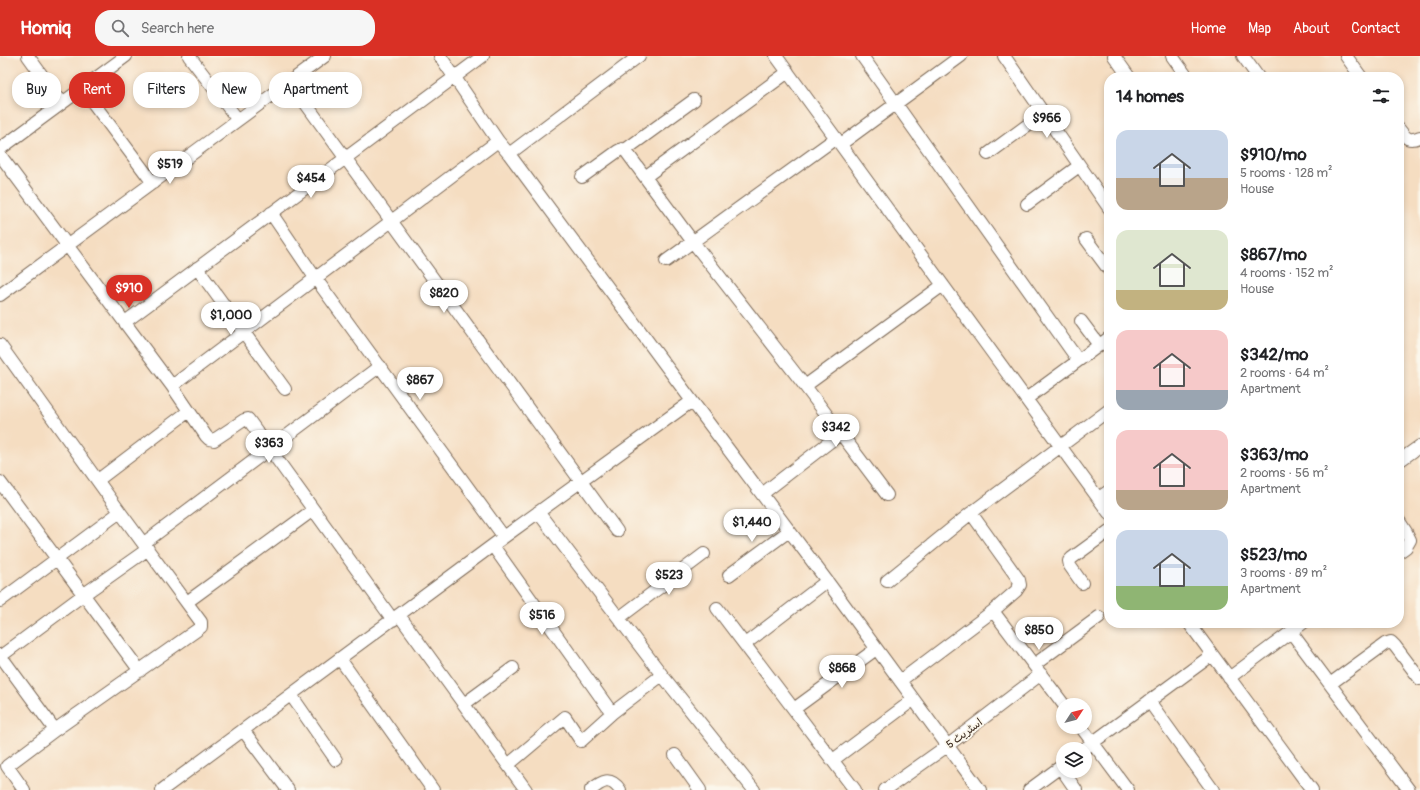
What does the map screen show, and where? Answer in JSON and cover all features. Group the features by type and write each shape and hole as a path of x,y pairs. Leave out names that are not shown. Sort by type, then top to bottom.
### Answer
{"street":[{"path":"28,56 62,103"},
{"path":"104,72 126,56"},
{"path":"190,56 238,120"},
{"path":"440,56 498,141 827,581 980,790"},
{"path":"125,322 483,56"},
{"path":"509,154 639,56"},
{"path":"776,56 1104,506"},
{"path":"862,56 897,103 1078,360"},
{"path":"666,260 838,141 897,103 961,56"},
{"path":"1004,56 1104,201"},
{"path":"1114,56 1125,72"},
{"path":"1172,56 1183,72"},
{"path":"1243,56 1254,72"},
{"path":"1346,56 1357,72"},
{"path":"302,72 319,58"},
{"path":"645,177 788,72"},
{"path":"0,295 269,97"},
{"path":"0,149 69,98"},
{"path":"582,177 618,151 622,149 625,150 694,100"},
{"path":"97,108 153,183"},
{"path":"309,108 617,531"},
{"path":"988,154 1044,113"},
{"path":"1404,135 1411,140 1420,137"},
{"path":"172,386 498,141"},
{"path":"625,150 693,242 805,386 887,495"},
{"path":"0,156 125,322 172,386 206,436 209,439 214,440 244,420 248,419 313,510 464,704 526,790"},
{"path":"1027,204 1079,166"},
{"path":"271,214 504,537"},
{"path":"1086,239 1104,263"},
{"path":"197,268 285,389"},
{"path":"805,386 943,285"},
{"path":"1026,398 1104,341 1081,320"},
{"path":"0,345 201,622 201,627 140,671 56,730 4,762 24,790"},
{"path":"56,730 0,656 83,595 269,449 380,366"},
{"path":"162,790 538,512 692,401"},
{"path":"98,480 189,411"},
{"path":"887,581 971,513 1104,414"},
{"path":"762,494 840,434"},
{"path":"1404,457 1420,446"},
{"path":"0,482 140,671"},
{"path":"1099,498 1104,494"},
{"path":"187,602 313,510"},
{"path":"0,601 120,512"},
{"path":"538,512 662,675 754,790"},
{"path":"900,681 993,611 1016,591 1020,585 1019,580 971,513"},
{"path":"1404,529 1410,540 1404,548"},
{"path":"729,575 789,531"},
{"path":"1082,583 1070,566 1069,561 1104,535"},
{"path":"493,546 612,713"},
{"path":"619,618 704,554"},
{"path":"745,644 827,581"},
{"path":"717,608 855,790"},
{"path":"993,611 1059,698"},
{"name":"اسٹریٹ 5","path":"885,790 947,746 1099,617"},
{"path":"1193,628 1312,790"},
{"path":"1229,678 1296,628"},
{"path":"1291,632 1408,790"},
{"path":"1330,684 1385,644 1390,642 1396,646 1420,679"},
{"path":"794,709 876,649"},
{"path":"1092,743 1212,655"},
{"path":"340,659 433,790"},
{"path":"464,704 513,668"},
{"path":"508,765 565,717 581,741 612,713 662,675"},
{"path":"291,695 336,760"},
{"path":"833,760 913,700"},
{"path":"1149,701 1213,790"},
{"path":"243,730 288,790"},
{"path":"1092,750 1128,790"},
{"path":"675,755 700,790"},
{"path":"1029,790 1056,773"},
{"path":"1068,778 1076,790"},
{"path":"591,790 601,782 610,781 616,784 620,790"}]}
